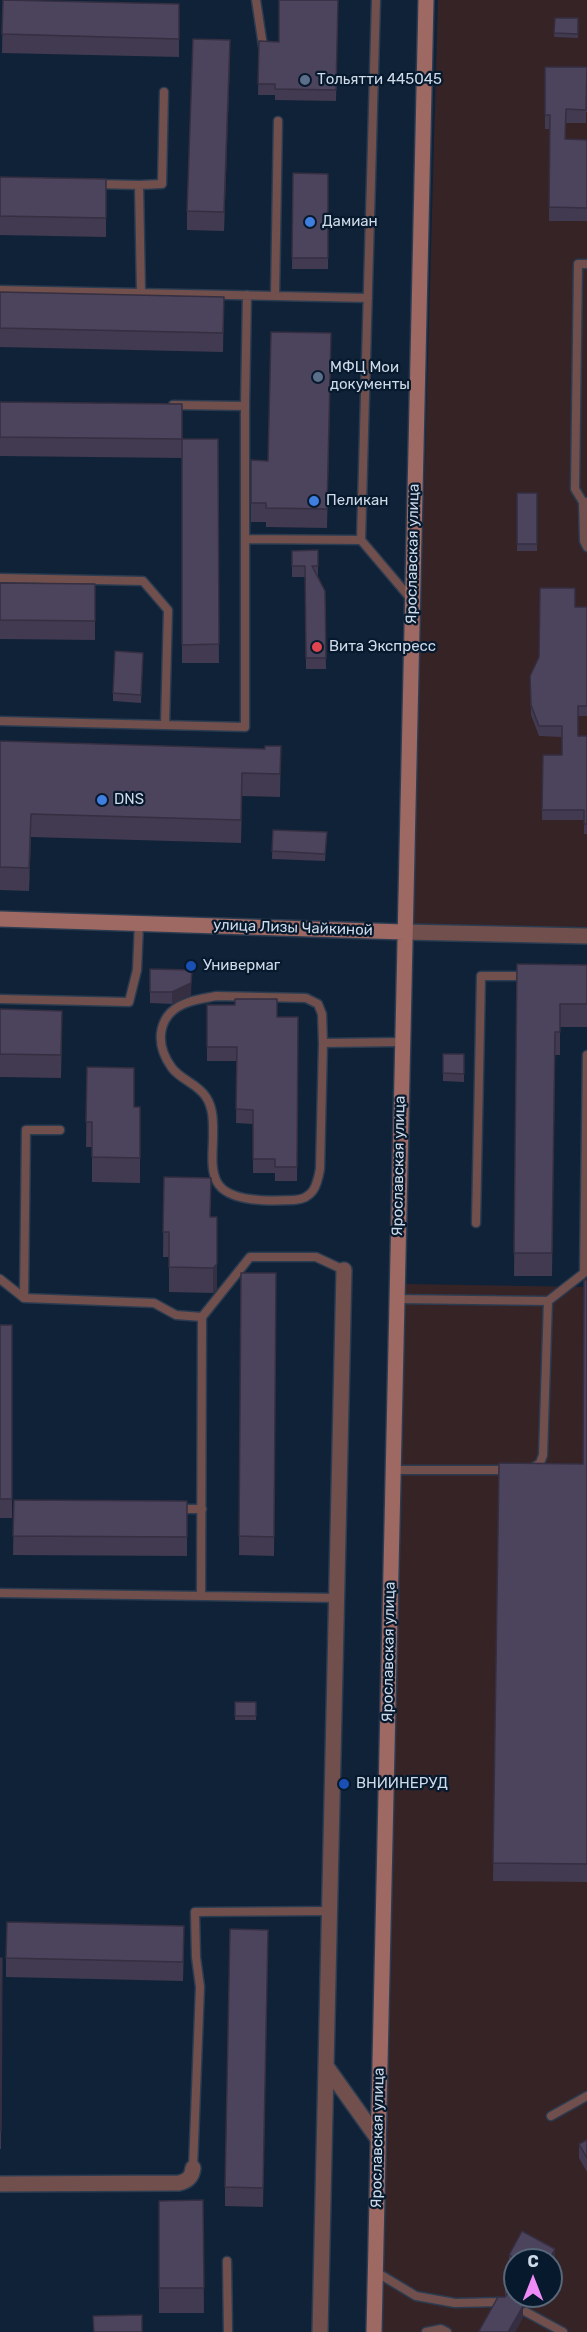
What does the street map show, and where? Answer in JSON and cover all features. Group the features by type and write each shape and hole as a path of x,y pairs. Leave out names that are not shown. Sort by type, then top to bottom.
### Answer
{"main road":[{"name":"Ярославская улица","path":"374,2332 426,0"},
{"name":"улица Лизы Чайкиной","path":"0,919 404,932"}],"street":[{"name":"улица Лизы Чайкиной","path":"404,932 587,936"},
{"path":"320,2332 344,1270"},
{"path":"326,2066 378,2139"},
{"path":"0,2184 178,2183 186,2182 192,2176 193,2168"}],"lane":[{"path":"250,0 256,0 263,46"},
{"path":"376,0 361,540 412,600"},
{"path":"81,183 162,184 164,92"},
{"path":"275,296 278,121"},
{"path":"139,185 141,293"},
{"path":"587,264 578,264 575,489 585,502 584,541 587,547"},
{"path":"0,290 368,298"},
{"path":"0,721 245,727 247,296"},
{"path":"164,405 245,406"},
{"path":"245,539 361,540"},
{"path":"0,578 143,581 168,610 165,725"},
{"path":"0,999 129,1002 137,970 139,924"},
{"path":"476,1223 481,976 540,976"},
{"path":"216,996 306,998 318,1004 322,1014 323,1043 320,1169 317,1185 309,1196 296,1200 242,1198 228,1193 217,1183 212,1166 213,1118 207,1097 172,1068 161,1045 160,1029 168,1015 187,1002 216,996"},
{"path":"323,1043 402,1042"},
{"path":"396,1299 548,1301 584,1272 587,1054"},
{"path":"24,1298 26,1130 60,1130"},
{"path":"201,1596 202,1317 250,1257 316,1257 344,1270"},
{"path":"0,1279 24,1298 154,1303 176,1315 202,1317"},
{"path":"393,1470 529,1470 540,1463 543,1455 548,1301"},
{"path":"167,1509 202,1509"},
{"path":"0,1593 338,1598"},
{"path":"193,2168 200,1987 196,1957 195,1912 330,1911"},
{"path":"551,2116 587,2096"},
{"path":"228,2260 228,2332"},
{"path":"376,2272 416,2296 455,2303 502,2302"},
{"path":"526,2312 563,2332"},
{"path":"426,2332 441,2328 447,2332"}],"shaded area":[{"path":"438,0 587,0 587,928 412,926"},
{"path":"405,1284 587,1287 587,2332 382,2332"}],"building":[{"path":"3,0 179,4 179,39 2,34"},
{"path":"279,0 338,0 336,90 275,89 275,84 258,84 259,41 279,42"},
{"path":"555,18 578,18 578,34 554,33"},
{"path":"193,39 230,40 224,212 187,211"},
{"path":"545,67 587,67 586,110 566,109 565,139 587,140 587,208 549,207 550,115 545,115"},
{"path":"293,173 328,174 328,258 292,258"},
{"path":"0,177 106,179 106,218 0,216"},
{"path":"0,292 224,297 223,333 0,328"},
{"path":"271,332 331,333 327,509 266,508 266,503 251,503 251,460 268,461"},
{"path":"0,402 182,404 182,439 0,437"},
{"path":"182,439 218,439 219,644 182,645"},
{"path":"517,493 537,493 537,544 517,544"},
{"path":"318,550 318,566 312,566 325,591 326,658 306,658 305,566 292,566 292,551"},
{"path":"0,583 95,584 95,621 0,620"},
{"path":"540,588 575,588 575,607 587,607 587,706 578,706 578,736 587,736 587,824 584,824 584,810 542,810 543,755 562,755 562,726 539,726 531,705 530,676 539,657"},
{"path":"115,651 143,653 141,695 113,693"},
{"path":"0,741 265,749 265,746 281,746 280,774 242,773 241,820 31,814 29,868 0,867"},
{"path":"273,830 327,832 325,854 272,851"},
{"path":"517,964 587,965 587,1004 560,1004 560,1032 555,1032 552,1253 514,1253"},
{"path":"150,969 192,970 191,983 172,992 150,992"},
{"path":"235,999 277,999 277,1017 298,1017 297,1167 275,1167 275,1159 253,1159 253,1110 236,1109 237,1047 207,1047 207,1005 235,1005"},
{"path":"0,1009 62,1011 61,1055 0,1054"},
{"path":"443,1054 464,1054 464,1074 443,1073"},
{"path":"87,1067 134,1068 134,1107 140,1107 140,1158 92,1157 92,1122 86,1122"},
{"path":"164,1177 211,1178 210,1217 217,1217 217,1264 213,1268 169,1267 169,1232 163,1232"},
{"path":"241,1273 276,1273 274,1537 239,1536"},
{"path":"584,1280 587,1280 587,1864 493,1863 499,1463 583,1464"},
{"path":"0,1325 12,1325 12,1499 0,1499"},
{"path":"14,1500 187,1501 187,1537 13,1536"},
{"path":"235,1702 256,1702 256,1716 235,1716"},
{"path":"7,1922 184,1926 183,1962 6,1958"},
{"path":"230,1929 268,1930 263,2188 225,2187"},
{"path":"0,1958 2,1958 1,2131 0,2131"},
{"path":"587,2140 587,2158 579,2144"},
{"path":"203,2200 204,2288 159,2288 159,2201"},
{"path":"522,2231 553,2248 513,2248"},
{"path":"498,2297 503,2297 503,2308 522,2308 508,2332 479,2331"},
{"path":"142,2315 142,2332 94,2332 93,2316"}],"place":[{"name":"Тольятти 445045","path":"305,80"},
{"name":"Дамиан","path":"310,222"},
{"name":"МФЦ Мои документы","path":"318,377"},
{"name":"Пеликан","path":"314,501"},
{"name":"Вита Экспресс","path":"317,647"},
{"name":"DNS","path":"102,800"},
{"name":"Универмаг","path":"191,966"},
{"name":"ВНИИНЕРУД","path":"344,1784"}]}
